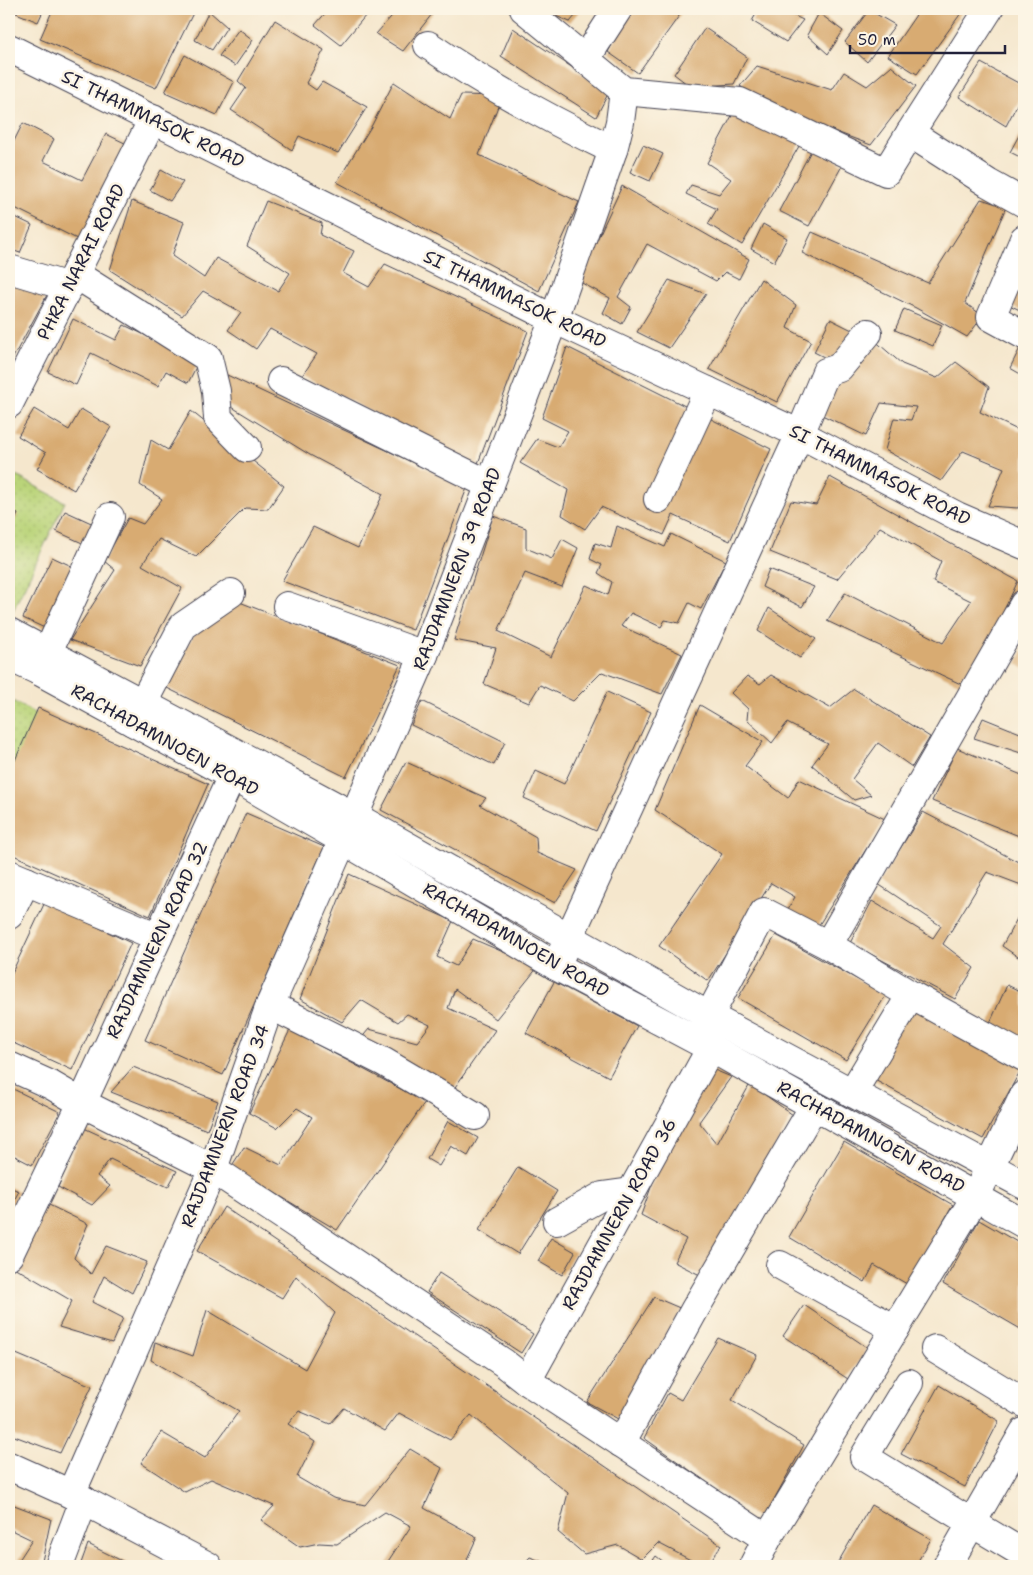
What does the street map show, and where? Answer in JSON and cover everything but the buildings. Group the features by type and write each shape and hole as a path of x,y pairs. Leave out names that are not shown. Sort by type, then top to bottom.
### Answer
{"street":[{"path":"524,9 624,91 740,102 886,172 989,9"},
{"path":"585,60 618,9"},
{"path":"428,45 464,70 557,124 613,150"},
{"name":"SI THAMMASOK ROAD","path":"9,48 554,319 800,434 957,516 1024,546"},
{"name":"RAJDAMNERN 39 ROAD","path":"349,828 424,654 554,319 613,150 620,122 624,91"},
{"name":"PHRA NARAI ROAD","path":"9,404 153,119"},
{"path":"910,133 988,183 1024,203"},
{"path":"1024,239 991,317 1024,335"},
{"path":"9,269 72,281 208,358 216,391 218,418 247,448"},
{"path":"556,966 800,434 826,372 839,368 868,333"},
{"path":"281,381 490,485"},
{"path":"658,500 708,391"},
{"path":"43,661 110,517"},
{"path":"138,713 183,626 231,593"},
{"path":"1024,604 828,945 911,995 1024,1058"},
{"path":"287,606 424,654"},
{"name":"RACHADAMNOEN ROAD","path":"9,632 43,661 349,828 569,938 709,1016 1024,1185"},
{"name":"RACHADAMNOEN ROAD","path":"9,657 43,661"},
{"name":"RACHADAMNOEN ROAD","path":"138,713 232,776 349,828 556,966 704,1044 1024,1224"},
{"name":"RAJDAMNERN ROAD 32","path":"9,1255 82,1103 232,776"},
{"name":"RAJDAMNERN ROAD 34","path":"59,1566 77,1497 213,1169 270,1005 349,828"},
{"path":"9,915 17,878 158,937"},
{"name":"RAJDAMNERN ROAD 36","path":"527,1381 631,1192 704,1044 709,1016 764,912 828,945"},
{"path":"852,1093 911,995"},
{"path":"270,1005 384,1062 475,1116"},
{"path":"9,1066 51,1085 82,1103 213,1169 504,1363 527,1381 767,1539"},
{"path":"753,1566 767,1539 976,1196 1024,1095"},
{"path":"621,1443 695,1309 814,1106"},
{"path":"557,1221 602,1196 631,1192"},
{"path":"780,1265 895,1329"},
{"path":"935,1349 1024,1403"},
{"path":"909,1383 864,1456 1024,1554"},
{"path":"947,1566 1024,1432"},
{"path":"9,1466 77,1497 208,1566"}],"green space":[{"path":"9,472 65,502 11,615 9,614"},
{"path":"9,699 47,720 9,792"}]}
